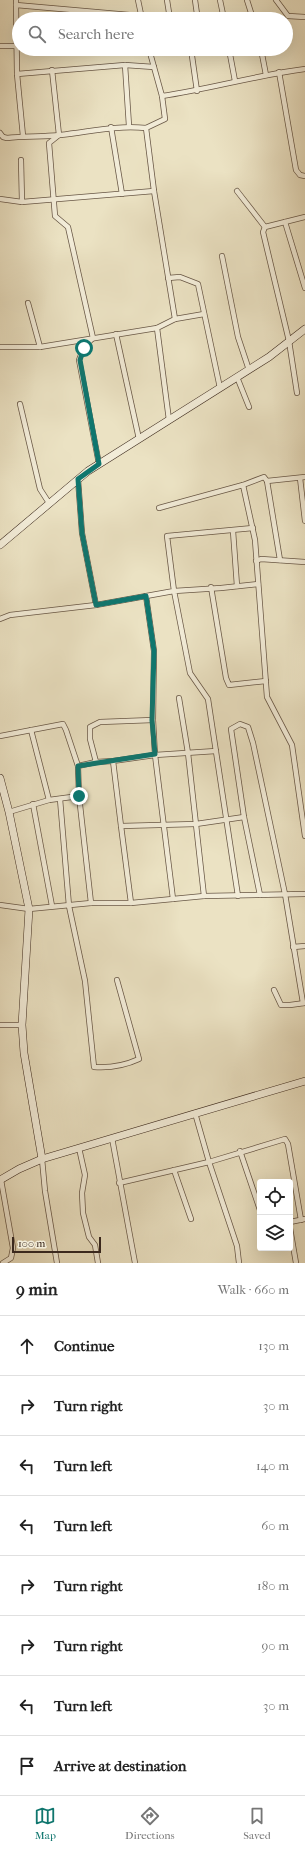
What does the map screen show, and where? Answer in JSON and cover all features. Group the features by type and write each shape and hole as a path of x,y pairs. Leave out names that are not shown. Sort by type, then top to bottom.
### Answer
{"street":[{"path":"138,0 141,12"},
{"path":"167,0 169,12"},
{"path":"195,0 197,12"},
{"path":"220,0 223,12"},
{"path":"247,0 251,12"},
{"path":"276,0 285,12"},
{"path":"16,3 97,12"},
{"path":"293,16 305,17"},
{"path":"0,46 12,46"},
{"path":"18,56 17,74 23,136"},
{"path":"0,133 3,137 59,135 111,127 129,126 146,128 165,119 162,96 152,56"},
{"path":"192,56 197,91"},
{"path":"230,56 234,81"},
{"path":"262,56 266,75"},
{"path":"17,74 125,65 154,67"},
{"path":"125,65 129,126"},
{"path":"162,96 197,91 234,81 279,72 305,69"},
{"path":"52,70 59,135"},
{"path":"279,72 296,170 300,175 305,176"},
{"path":"111,127 122,194"},
{"path":"146,128 154,191 175,319"},
{"path":"59,135 49,143 55,216 68,227 93,338"},
{"path":"21,160 22,202"},
{"path":"0,200 22,202 53,198 154,191"},
{"path":"237,191 264,227 264,238 289,341 297,393"},
{"path":"264,227 305,217"},
{"path":"285,222 305,288"},
{"path":"222,256 238,337 249,370"},
{"path":"168,278 180,277 198,284 220,388"},
{"path":"28,303 40,347"},
{"path":"0,347 40,347 157,328 175,319 204,314"},
{"path":"157,328 169,420"},
{"path":"0,545 78,479 99,464 269,357 305,329"},
{"path":"116,334 139,439"},
{"path":"93,338 84,348 80,360 99,464"},
{"path":"237,377 249,407"},
{"path":"20,404 40,489 49,503"},
{"path":"159,508 243,485 258,478 264,477 267,481 280,560"},
{"path":"267,481 303,478 305,521"},
{"path":"78,479 82,533 96,605"},
{"path":"243,485 253,528 268,697 292,745 305,836"},
{"path":"238,896 208,699 190,673 174,591 167,536 253,528"},
{"path":"233,531 237,586"},
{"path":"256,560 261,559 305,562"},
{"path":"0,619 10,615 96,605 174,591 258,584"},
{"path":"211,587 226,678 229,686 266,682"},
{"path":"146,596 154,651 152,720 155,754 173,900"},
{"path":"179,698 188,753 204,896"},
{"path":"96,762 90,739 90,727 100,722 152,720"},
{"path":"0,736 63,724 78,766 79,796 90,903"},
{"path":"260,895 244,817 231,729 240,724 248,727 253,742 286,894 293,947 304,1003 281,1005 274,990"},
{"path":"31,730 49,800"},
{"path":"78,766 155,754 216,751"},
{"path":"113,761 131,903"},
{"path":"0,778 9,812 29,909 22,1026 24,1053 42,1159 45,1191 57,1263"},
{"path":"9,812 49,800 79,796"},
{"path":"60,799 69,906 85,981 94,1067 131,1062 139,1059 117,980"},
{"path":"33,804 52,906"},
{"path":"121,826 196,824 226,821 244,817"},
{"path":"0,905 29,909 90,903 131,903 173,900 204,896 305,894"},
{"path":"293,947 305,946"},
{"path":"0,1025 22,1026"},
{"path":"3,1263 11,1258 13,1248 0,1180 19,1169 42,1159 305,1080"},
{"path":"195,1113 209,1162 237,1246 239,1263"},
{"path":"112,1138 119,1183 135,1263"},
{"path":"119,1183 209,1162 240,1151 285,1139 288,1144 303,1220 293,1222"},
{"path":"79,1148 85,1175 82,1193 83,1213 89,1237 95,1245 98,1263"},
{"path":"240,1151 257,1201"},
{"path":"174,1170 190,1219"},
{"path":"293,1246 296,1263"}],"route":[{"path":"79,796 78,766 155,754 152,720 154,651 146,596 96,605 82,533 78,479 99,464 80,360 84,348"}]}
